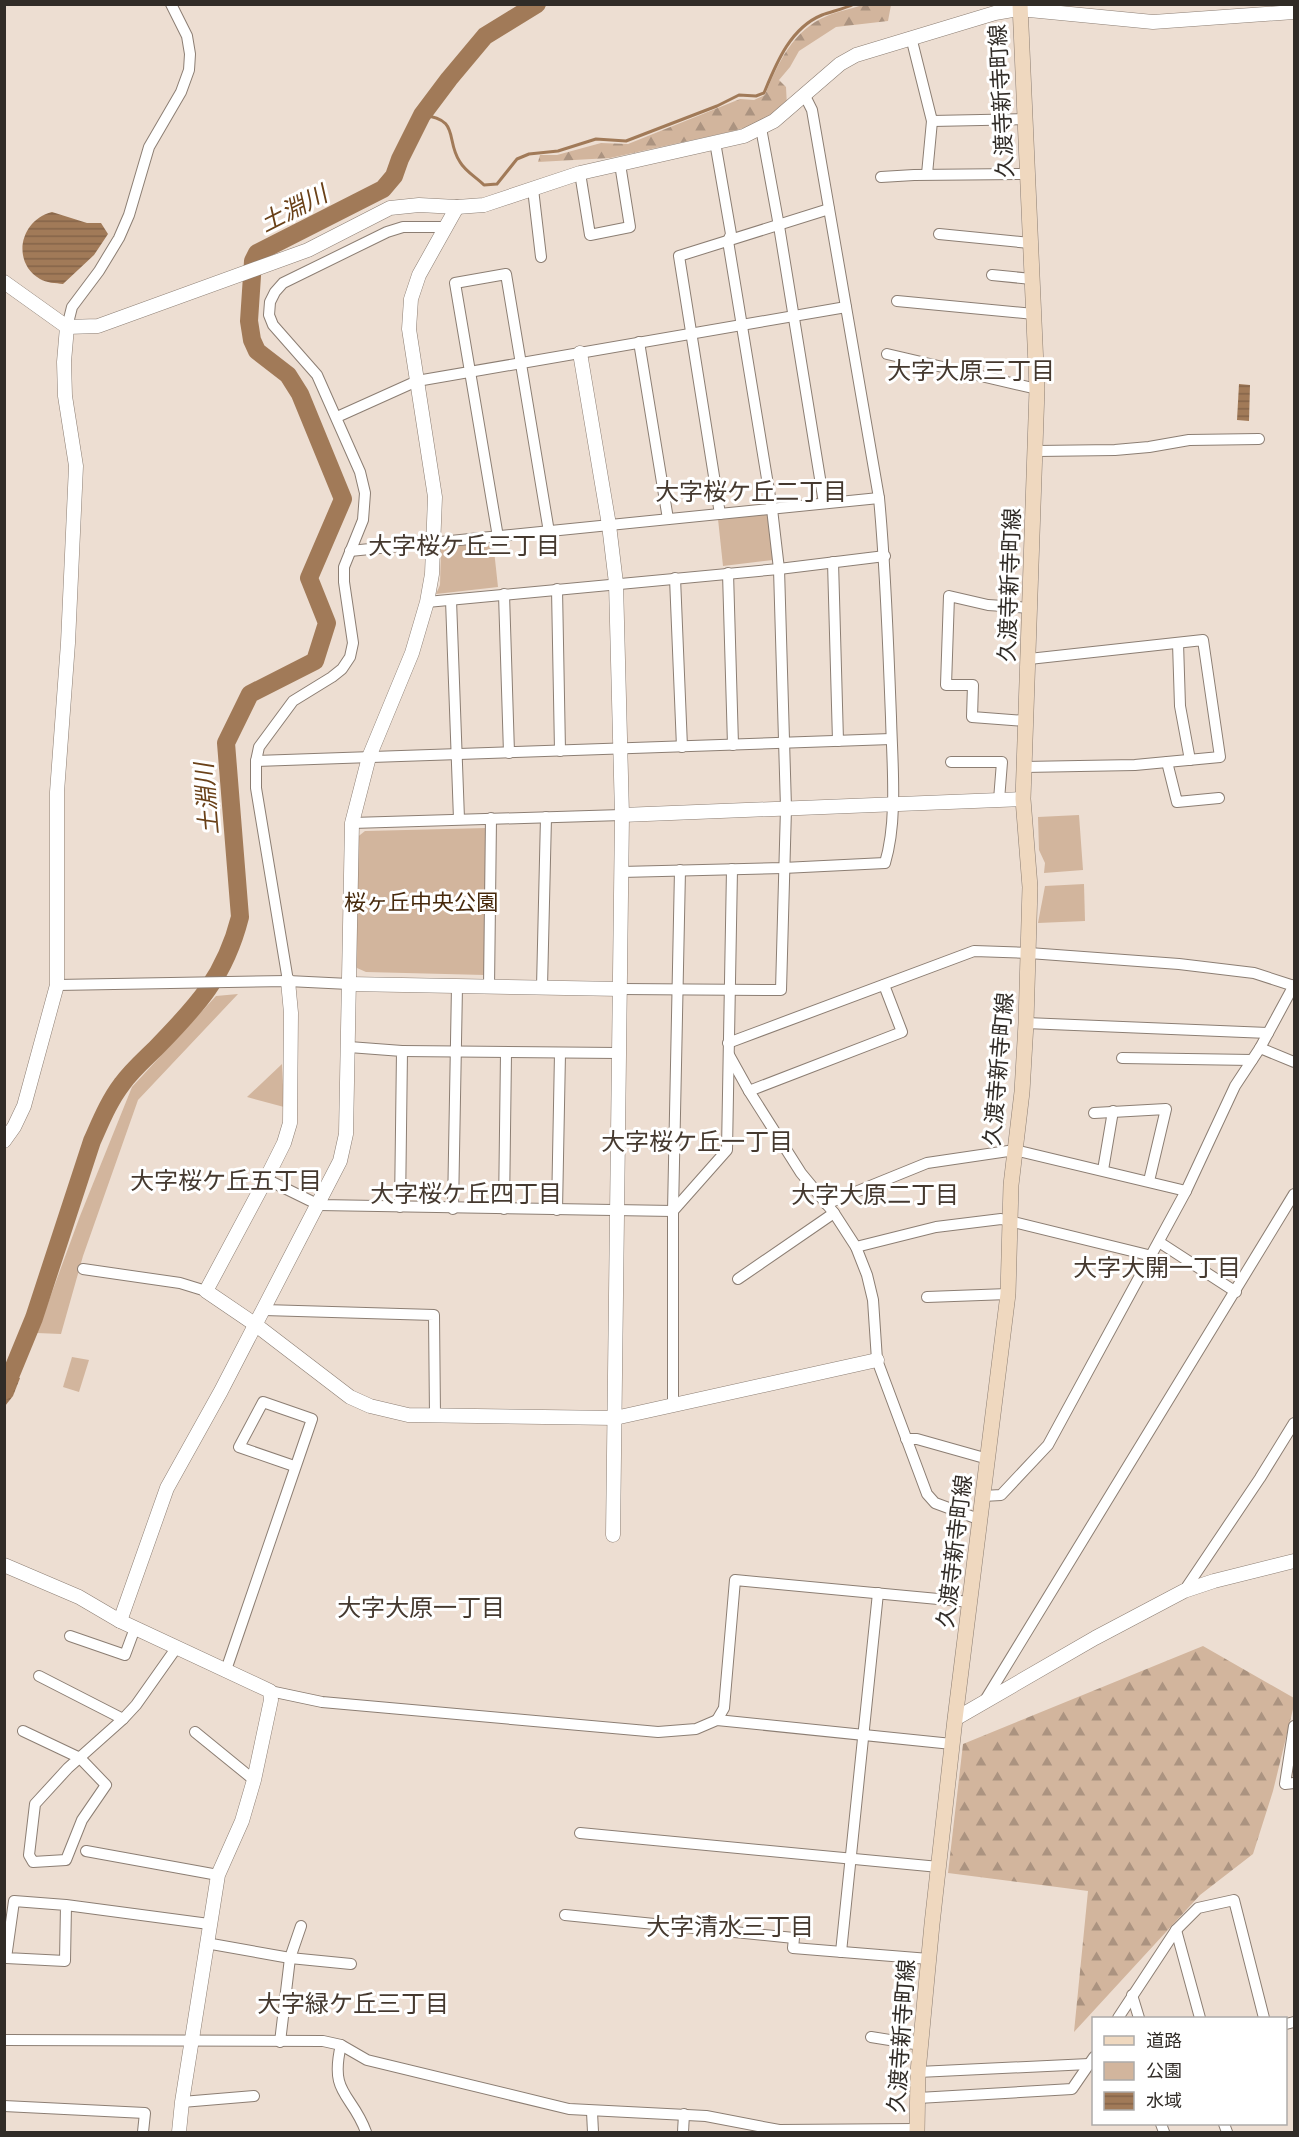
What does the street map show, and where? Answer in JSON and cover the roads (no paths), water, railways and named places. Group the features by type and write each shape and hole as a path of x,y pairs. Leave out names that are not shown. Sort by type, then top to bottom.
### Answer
{"main road":[{"name":"久渡寺新寺町線","path":"917,2131 918,2072 952,1744 1008,1294 1010,1222 1026,1023 1030,887 1023,799 1038,389 1020,7"}],"street":[{"path":"4,1140 14,1127 24,1106 57,985 57,792 68,643 76,466 65,396 64,362 67,327 72,307 99,271 119,238 129,216 149,147 181,92 189,70 190,54 187,36 171,4"},
{"path":"4,282 67,327 98,326 308,250 390,208 419,205 457,207 484,205 580,173 744,136 786,113 840,64 848,60 911,37 995,13 1020,7 1153,22 1294,12"},
{"path":"911,37 932,121 927,174"},
{"path":"621,872 885,863 888,851 892,804 891,739 885,556 879,498 812,110 805,96"},
{"path":"932,121 1025,119"},
{"path":"761,128 824,503"},
{"path":"57,985 288,981 489,987 781,990 786,808 779,569 772,509 740,324 728,241 731,234 715,142"},
{"path":"580,173 590,235 630,227 620,164"},
{"path":"881,177 927,174 1028,174"},
{"path":"533,189 541,257"},
{"path":"120,1621 167,1488 264,1310 340,1161 346,1134 352,823 369,757 412,653 427,602 435,543 435,497 409,329 411,299 419,275 457,207"},
{"path":"720,514 679,256 779,226 829,208"},
{"path":"206,1291 284,1143 290,1123 291,1013 288,981 256,788 256,761 259,747 292,701 332,677 342,669 350,657 353,643 344,567 363,520 365,493 360,472 317,375 273,325 269,315 270,302 275,292 283,284 387,232 403,227 445,227"},
{"path":"939,234 1030,243"},
{"path":"498,537 455,283 506,274 549,532"},
{"path":"992,275 1032,279"},
{"path":"897,301 1034,314"},
{"path":"337,417 417,381 846,307"},
{"path":"639,342 668,519"},
{"path":"580,353 609,525 616,583 622,814 613,1535"},
{"path":"887,354 1038,389"},
{"path":"1037,451 1115,450 1189,440 1259,440"},
{"path":"350,551 879,498"},
{"path":"427,602 779,569 885,556"},
{"path":"833,562 838,741"},
{"path":"728,573 733,745"},
{"path":"675,578 682,747"},
{"path":"556,589 560,751"},
{"path":"504,594 509,753"},
{"path":"1026,722 972,717 973,685 946,685 949,596 988,605 1031,608"},
{"path":"451,600 459,819"},
{"path":"1024,767 1135,765 1220,758 1203,640 1029,660"},
{"path":"1178,643 1180,706 1190,760"},
{"path":"256,761 891,739"},
{"path":"951,762 1002,762 999,800"},
{"path":"1167,762 1177,802 1218,798"},
{"path":"352,823 1023,799"},
{"path":"542,987 546,817"},
{"path":"489,987 490,818"},
{"path":"266,1179 319,1205 673,1211 728,1150 732,869"},
{"path":"674,1405 673,1211 680,870"},
{"path":"728,1047 974,951 1221,968 1254,973 1294,986 1260,1047 1234,1086 1160,1242 1048,1445 1001,1495 984,1496"},
{"path":"749,1091 902,1032 884,985"},
{"path":"453,1209 454,1052 457,986"},
{"path":"1026,1023 1268,1033"},
{"path":"349,1047 402,1051 618,1053"},
{"path":"728,1047 749,1091 801,1173 834,1213 856,1247 867,1275 873,1300 877,1359 927,1494 935,1503 981,1520"},
{"path":"1260,1047 1294,1062"},
{"path":"400,1207 402,1051"},
{"path":"504,1209 506,1053"},
{"path":"557,1210 560,1053"},
{"path":"1122,1058 1252,1060"},
{"path":"1094,1113 1166,1109 1149,1181"},
{"path":"1103,1170 1113,1111"},
{"path":"825,1204 927,1163 1015,1150 1186,1191"},
{"path":"984,1703 1294,1194"},
{"path":"738,1279 834,1213"},
{"path":"856,1247 936,1227 1000,1220 1152,1256"},
{"path":"1160,1242 1236,1292"},
{"path":"83,1269 180,1283 206,1291 256,1325 350,1396 389,1412 435,1416 615,1418 877,1359"},
{"path":"927,1297 1008,1294"},
{"path":"264,1310 434,1315 435,1416"},
{"path":"226,1670 312,1419 263,1402 240,1447 294,1466"},
{"path":"1184,1591 1294,1423"},
{"path":"906,1439 917,1439 988,1459"},
{"path":"955,1719 1095,1638 1184,1591 1294,1561"},
{"path":"4,1565 79,1597 120,1621 270,1691 322,1702 658,1732 696,1729 717,1720 952,1744"},
{"path":"717,1720 724,1708 735,1580 970,1602"},
{"path":"841,1952 878,1593"},
{"path":"70,1636 125,1655 135,1628"},
{"path":"23,1731 80,1758 106,1785 82,1820 66,1860 33,1862 29,1855 35,1804 68,1768 80,1758 123,1719 136,1705 177,1647"},
{"path":"39,1676 123,1719"},
{"path":"179,2133 191,2040 218,1875 242,1821 254,1780 271,1700 270,1691"},
{"path":"1294,1726 1285,1784 1294,1783"},
{"path":"195,1732 254,1780"},
{"path":"580,1833 939,1867"},
{"path":"86,1851 218,1875"},
{"path":"1119,2017 1176,1930 1198,1908 1234,1900 1263,2017"},
{"path":"66,1905 65,1961 6,1958 14,1901 66,1905 209,1924"},
{"path":"565,1915 794,1938 793,1948 929,1959"},
{"path":"280,2042 290,1958 301,1926"},
{"path":"1176,1930 1199,2017"},
{"path":"206,1944 290,1958 351,1964"},
{"path":"1132,1995 1138,2017"},
{"path":"871,2037 921,2045"},
{"path":"4,2040 323,2042 341,2044 368,2060 569,2109 592,2112 706,2116 778,2130 917,2131"},
{"path":"341,2044 336,2063 338,2080 366,2133"},
{"path":"918,2072 1092,2065"},
{"path":"918,2098 1072,2089 1092,2065"},
{"path":"182,2102 254,2096"},
{"path":"4,2106 145,2112 143,2133"},
{"path":"592,2112 593,2133"},
{"path":"683,2133 684,2114"}],"water":[{"path":"52,212 87,223 101,223 108,234 94,255 63,284 40,279 31,272 25,262 23,252 26,232 41,216"},
{"path":"1239,384 1250,385 1249,421 1237,420"},
{"path":"9,1374 20,1378 13,1396 5,1406 5,1380"}],"waterway":[{"name":"土淵川","path":"4,1391 34,1318 92,1141 113,1097 134,1069 197,1003 218,973 234,938 240,917 226,743 250,694 315,661 327,623 309,578 343,499 300,394 288,375 257,351 252,340 249,321 253,261 257,253 383,189 394,176 422,115 449,79 485,36 537,4"},
{"path":"422,115 434,117 447,126 456,154 468,171 484,185 497,184 517,159 529,154 558,151 596,139 626,141 717,106 739,95 756,96 764,93 786,48 801,29 822,15 854,4"}],"district":[{"name":"大字大原三丁目","path":"971,370"},
{"name":"大字桜ケ丘二丁目","path":"751,491"},
{"name":"大字桜ケ丘三丁目","path":"464,545"},
{"name":"大字桜ケ丘一丁目","path":"697,1141"},
{"name":"大字桜ケ丘五丁目","path":"226,1180"},
{"name":"大字桜ケ丘四丁目","path":"466,1193"},
{"name":"大字大原二丁目","path":"875,1194"},
{"name":"大字大開一丁目","path":"1157,1267"},
{"name":"大字大原一丁目","path":"421,1607"},
{"name":"大字清水三丁目","path":"730,1926"},
{"name":"大字緑ケ丘三丁目","path":"353,2003"}],"park label":[{"name":"桜ヶ丘中央公園","path":"421,902"}]}
